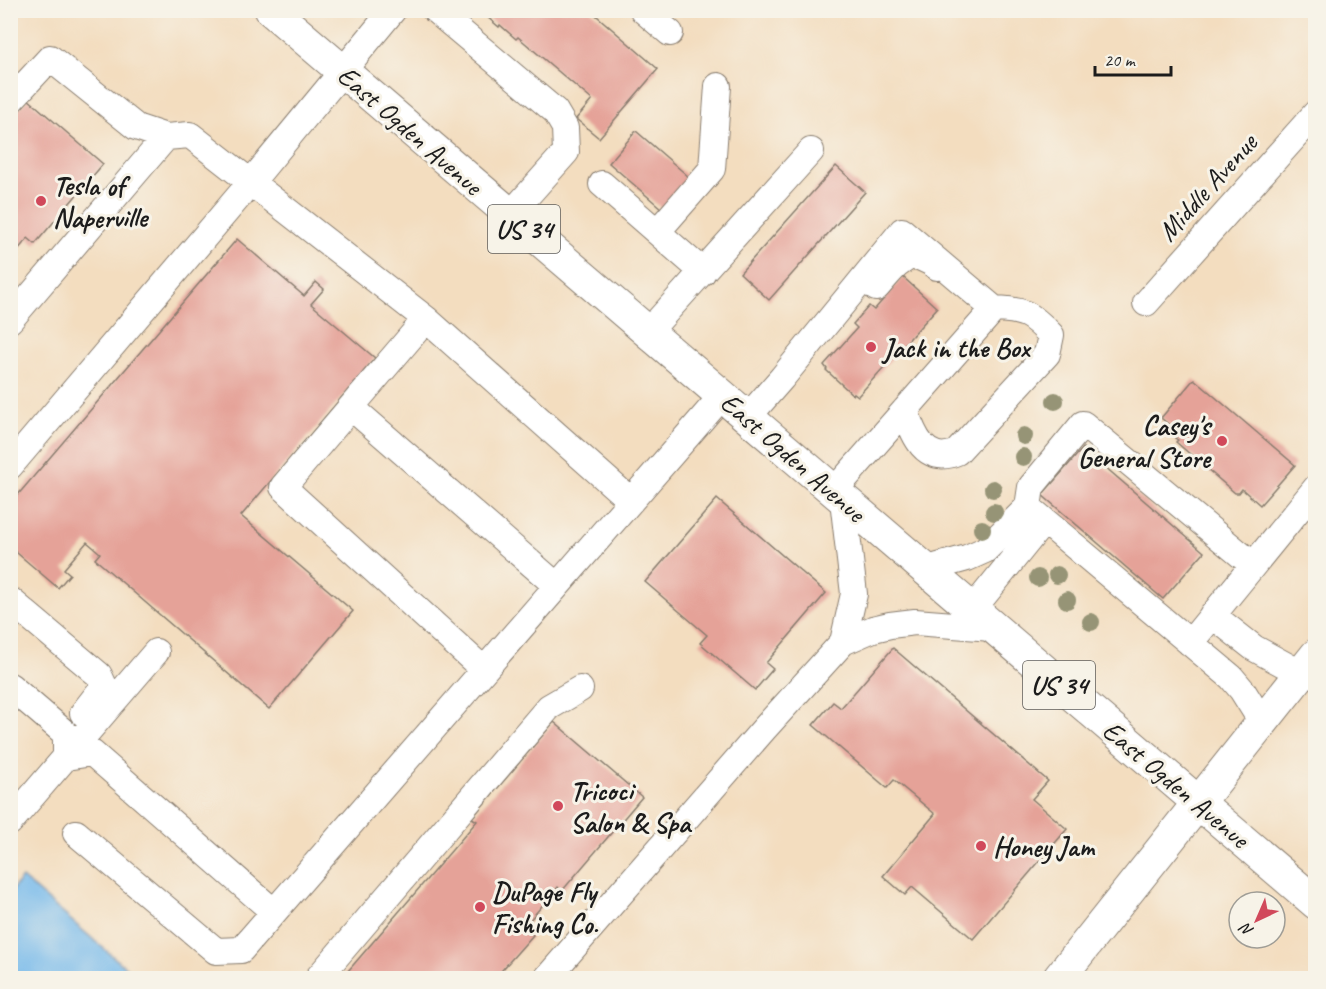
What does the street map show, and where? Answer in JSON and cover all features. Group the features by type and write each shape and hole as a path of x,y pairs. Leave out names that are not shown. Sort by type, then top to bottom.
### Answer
{"main road":[{"name":"East Ogden Avenue","path":"271,10 509,216 1316,903"},
{"path":"1059,978 1308,664"}],"street":[{"path":"10,466 252,181 393,10"},
{"path":"435,10 555,111 565,128 566,152 509,216"},
{"path":"644,10 670,33"},
{"path":"10,101 50,58 135,128 166,137 190,135 252,181 426,319 631,501"},
{"path":"657,232 712,169 718,86"},
{"name":"Middle Avenue","path":"1146,303 1316,113"},
{"path":"10,320 166,137"},
{"path":"648,333 811,151"},
{"path":"602,184 703,272"},
{"path":"747,417 902,231 994,309 1018,310 1036,320 1051,335 1047,354 957,452 948,456 937,455 925,450 912,432 905,410"},
{"path":"807,347 846,323 897,264 915,255 930,262 972,301 975,312 970,336"},
{"path":"843,642 854,594 838,496 905,410 994,309"},
{"path":"426,319 283,487 484,670"},
{"path":"76,833 216,951 241,950 722,396"},
{"path":"351,407 557,586"},
{"path":"547,978 843,642 890,625 982,619 1036,514 1031,487 1083,424 1253,565"},
{"path":"1190,643 1316,488"},
{"path":"924,570 967,558 985,550 1036,514"},
{"path":"1036,514 1231,677 1262,722"},
{"path":"10,600 99,675 104,686 66,746 10,822"},
{"path":"1212,615 1254,648 1308,664"},
{"path":"66,746 156,652"},
{"path":"10,686 66,746 92,753 274,912"},
{"path":"318,978 549,707 580,689"}],"water":[{"path":"22,878 138,978 11,978 11,891"}],"building":[{"path":"479,10 590,10 658,69 599,138 576,119 592,100 518,37 516,39"},
{"name":"Tesla of Naperville","path":"28,99 103,164 35,244 28,238 10,259 10,119"},
{"path":"636,131 689,177 662,209 609,163"},
{"path":"836,166 865,192 769,300 740,273"},
{"path":"237,239 304,296 316,282 324,289 311,304 375,358 241,516 353,611 269,709 95,559 100,553 87,542 64,569 70,574 58,588 10,547 10,504"},
{"name":"Jack in the Box","path":"903,277 937,308 858,396 854,393 853,395 826,370 824,365 857,328 853,324 869,306 874,310"},
{"name":"Casey's General Store","path":"1194,379 1295,465 1260,505 1242,489 1239,493 1235,493 1176,442 1178,440 1175,438 1179,433 1161,418"},
{"name":"Casey's General Store","path":"1083,448 1204,552 1163,599 1042,495"},
{"path":"717,499 826,593 766,663 773,669 755,690 700,643 707,635 645,582"},
{"path":"893,648 1048,781 1032,799 1067,829 973,939 912,887 905,895 883,876 935,814 894,780 887,788 813,725 833,702 841,708"},
{"path":"554,722 642,797 562,891 558,887 524,927 533,935 495,978 342,978 477,821 472,818"}],"place":[{"name":"Tesla of Naperville","path":"41,201"},
{"name":"Jack in the Box","path":"871,347"},
{"name":"Casey's General Store","path":"1222,441"},
{"name":"Tricoci Salon & Spa","path":"558,806"},
{"name":"Honey Jam","path":"981,846"},
{"name":"DuPage Fly Fishing Co.","path":"480,907"}]}
